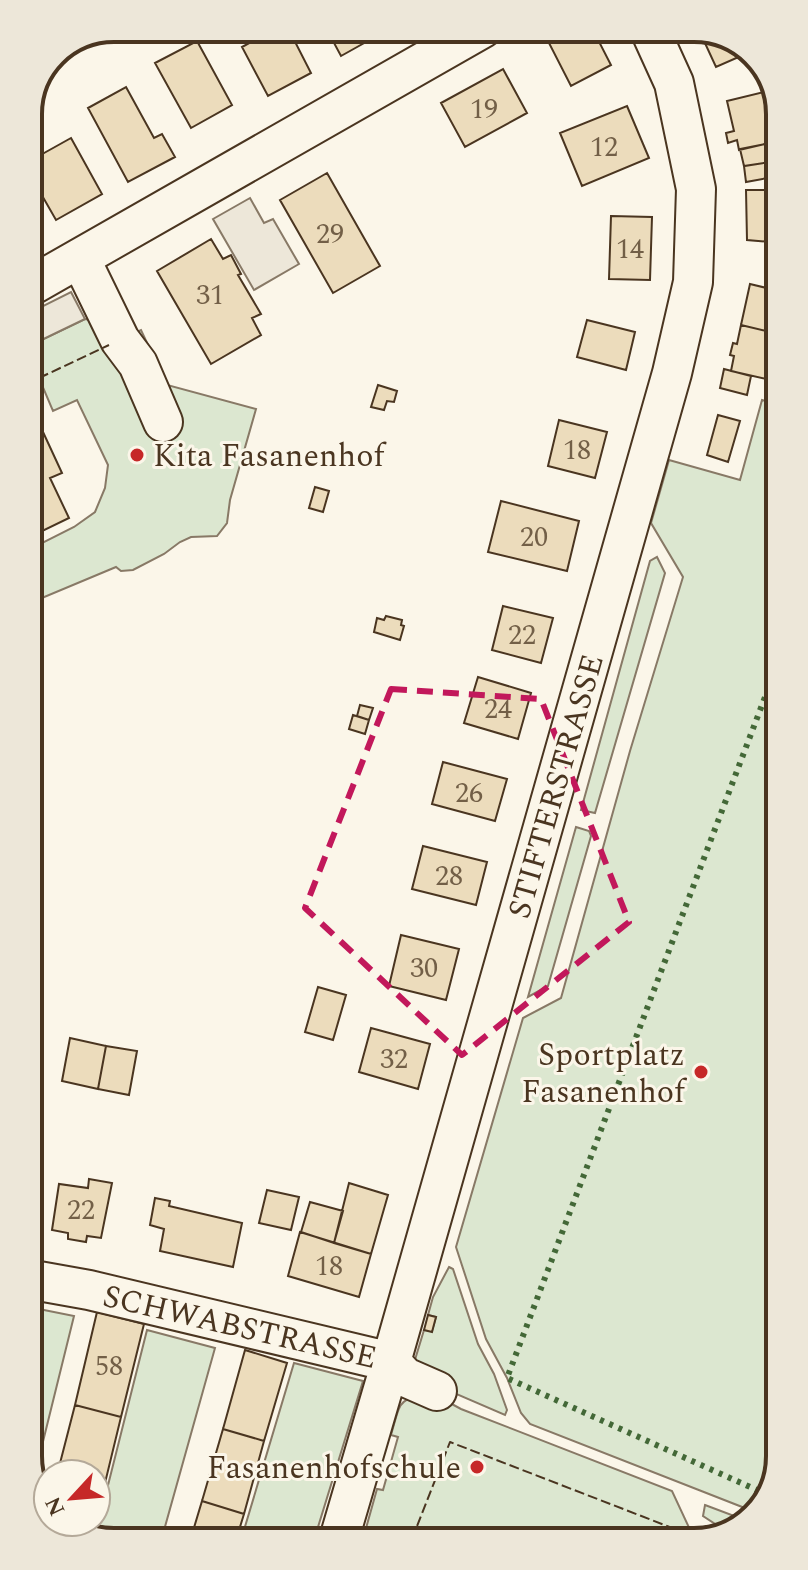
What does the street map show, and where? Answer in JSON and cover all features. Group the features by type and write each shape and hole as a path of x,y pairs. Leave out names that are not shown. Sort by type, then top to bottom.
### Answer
{"street":[{"path":"42,280 458,42"},
{"name":"STIFTERSTRASSE","path":"342,1528 667,388 693,282 696,189 674,83 655,42"},
{"path":"80,258 120,340 138,364 163,422"},
{"name":"SCHWABSTRASSE","path":"42,1282 120,1297 391,1362 405,1377 437,1391"}],"highlighted area":[{"path":"391,689 541,699 629,922 462,1055 305,908"}],"green space":[{"name":"Kita Fasanenhof","path":"85,319 95,321 111,344 141,330 167,385 256,409 230,500 227,523 217,536 191,537 133,570 121,571 116,567 42,598 42,543 95,512 105,488 108,465 77,400 53,411 42,385 42,340"},
{"path":"762,400 766,401 766,1456 759,1488 744,1508 530,1424 521,1413 486,1339 456,1247 523,1018 561,998 630,751 683,577 651,523 669,460 740,480"},
{"path":"657,557 665,573 595,813 581,810 650,561"},
{"path":"576,827 589,831 591,836 548,986 528,997"},
{"path":"449,1267 453,1269 478,1344 494,1374 507,1410 505,1415 447,1390 414,1363 424,1330 432,1331 436,1317 428,1315 433,1297"},
{"path":"42,1310 74,1316 42,1446"},
{"path":"147,1330 215,1348 165,1528 112,1528 112,1469"},
{"path":"294,1363 363,1381 318,1528 245,1528"},
{"path":"437,1396 461,1409 672,1491 689,1528 366,1528 377,1489 383,1490 398,1437 391,1435 400,1407 403,1402"},
{"path":"705,1505 734,1516 715,1524 703,1516"}],"shaded area":[{"path":"250,198 264,223 273,219 299,264 254,290 213,219"},
{"path":"71,292 85,319 42,340 42,306"}],"building":[{"path":"198,42 232,105 191,128 155,63"},
{"path":"251,42 295,42 311,73 268,96 242,47"},
{"path":"334,42 366,42 341,56"},
{"path":"599,42 611,65 571,86 549,43"},
{"path":"705,43 726,49 738,57 716,67"},
{"path":"503,69 527,113 465,147 441,103"},
{"path":"126,87 154,138 162,134 175,157 128,182 88,108"},
{"path":"762,92 766,144 739,150 737,140 728,143 726,133 734,131 727,101"},
{"path":"627,106 649,158 582,186 560,133"},
{"path":"71,138 102,194 56,220 42,196 42,154"},
{"path":"765,144 766,163 744,166 740,149"},
{"path":"766,163 766,178 746,182 744,166"},
{"path":"327,173 380,266 333,293 280,200"},
{"path":"746,190 766,190 766,242 747,240"},
{"path":"611,216 652,217 650,280 609,279"},
{"path":"211,239 223,259 231,255 241,274 238,275 261,314 252,318 261,335 211,364 157,271"},
{"path":"750,284 766,288 766,331 741,325"},
{"path":"587,320 635,332 626,370 577,357"},
{"path":"741,325 766,331 766,379 731,371 734,356 730,355 733,343 737,344"},
{"path":"724,369 751,376 747,395 720,388"},
{"path":"378,385 397,391 394,402 387,401 384,410 371,407"},
{"path":"718,415 740,421 728,462 707,455"},
{"path":"559,420 607,432 595,478 548,466"},
{"path":"42,432 62,473 50,478 69,518 42,531"},
{"path":"315,487 329,491 323,512 309,508"},
{"path":"501,501 579,521 567,571 488,552"},
{"path":"503,606 553,618 541,663 492,650"},
{"path":"386,616 402,620 401,625 404,626 400,640 374,632 377,618 384,620"},
{"path":"478,677 531,693 518,739 464,723"},
{"path":"360,705 373,708 369,720 357,716"},
{"path":"353,715 369,720 365,734 349,729"},
{"path":"443,762 507,779 495,821 432,804"},
{"path":"423,846 487,862 476,905 412,889"},
{"path":"401,935 459,949 446,1000 389,986"},
{"path":"318,987 346,995 333,1040 305,1032"},
{"path":"371,1028 430,1044 418,1089 359,1072"},
{"path":"70,1038 106,1046 98,1089 62,1081"},
{"path":"106,1046 137,1051 129,1095 98,1089"},
{"path":"89,1179 112,1183 101,1238 87,1236 86,1242 68,1239 68,1233 52,1230 59,1184 88,1188"},
{"path":"349,1183 388,1195 371,1254 334,1243"},
{"path":"267,1190 299,1197 291,1230 259,1223"},
{"path":"155,1198 170,1201 169,1206 242,1223 233,1267 160,1251 164,1229 150,1225"},
{"path":"310,1202 343,1211 334,1243 301,1232"},
{"path":"300,1232 371,1254 359,1297 288,1276"},
{"path":"97,1312 144,1324 121,1417 75,1405"},
{"path":"428,1315 436,1317 432,1332 424,1330"},
{"path":"245,1350 287,1363 264,1441 223,1429"},
{"path":"75,1405 121,1417 111,1458 61,1458"},
{"path":"223,1429 264,1441 244,1514 202,1501"},
{"path":"202,1501 244,1514 240,1528 194,1528"}],"hedge":[{"path":"758,1490 507,1378 766,694"}],"fence":[{"path":"42,377 109,345"},
{"path":"416,1528 450,1442 672,1528"}],"place":[{"name":"Kita Fasanenhof","path":"137,455"},
{"name":"Sportplatz Fasanenhof","path":"701,1072"},
{"name":"Fasanenhofschule","path":"477,1467"}]}
